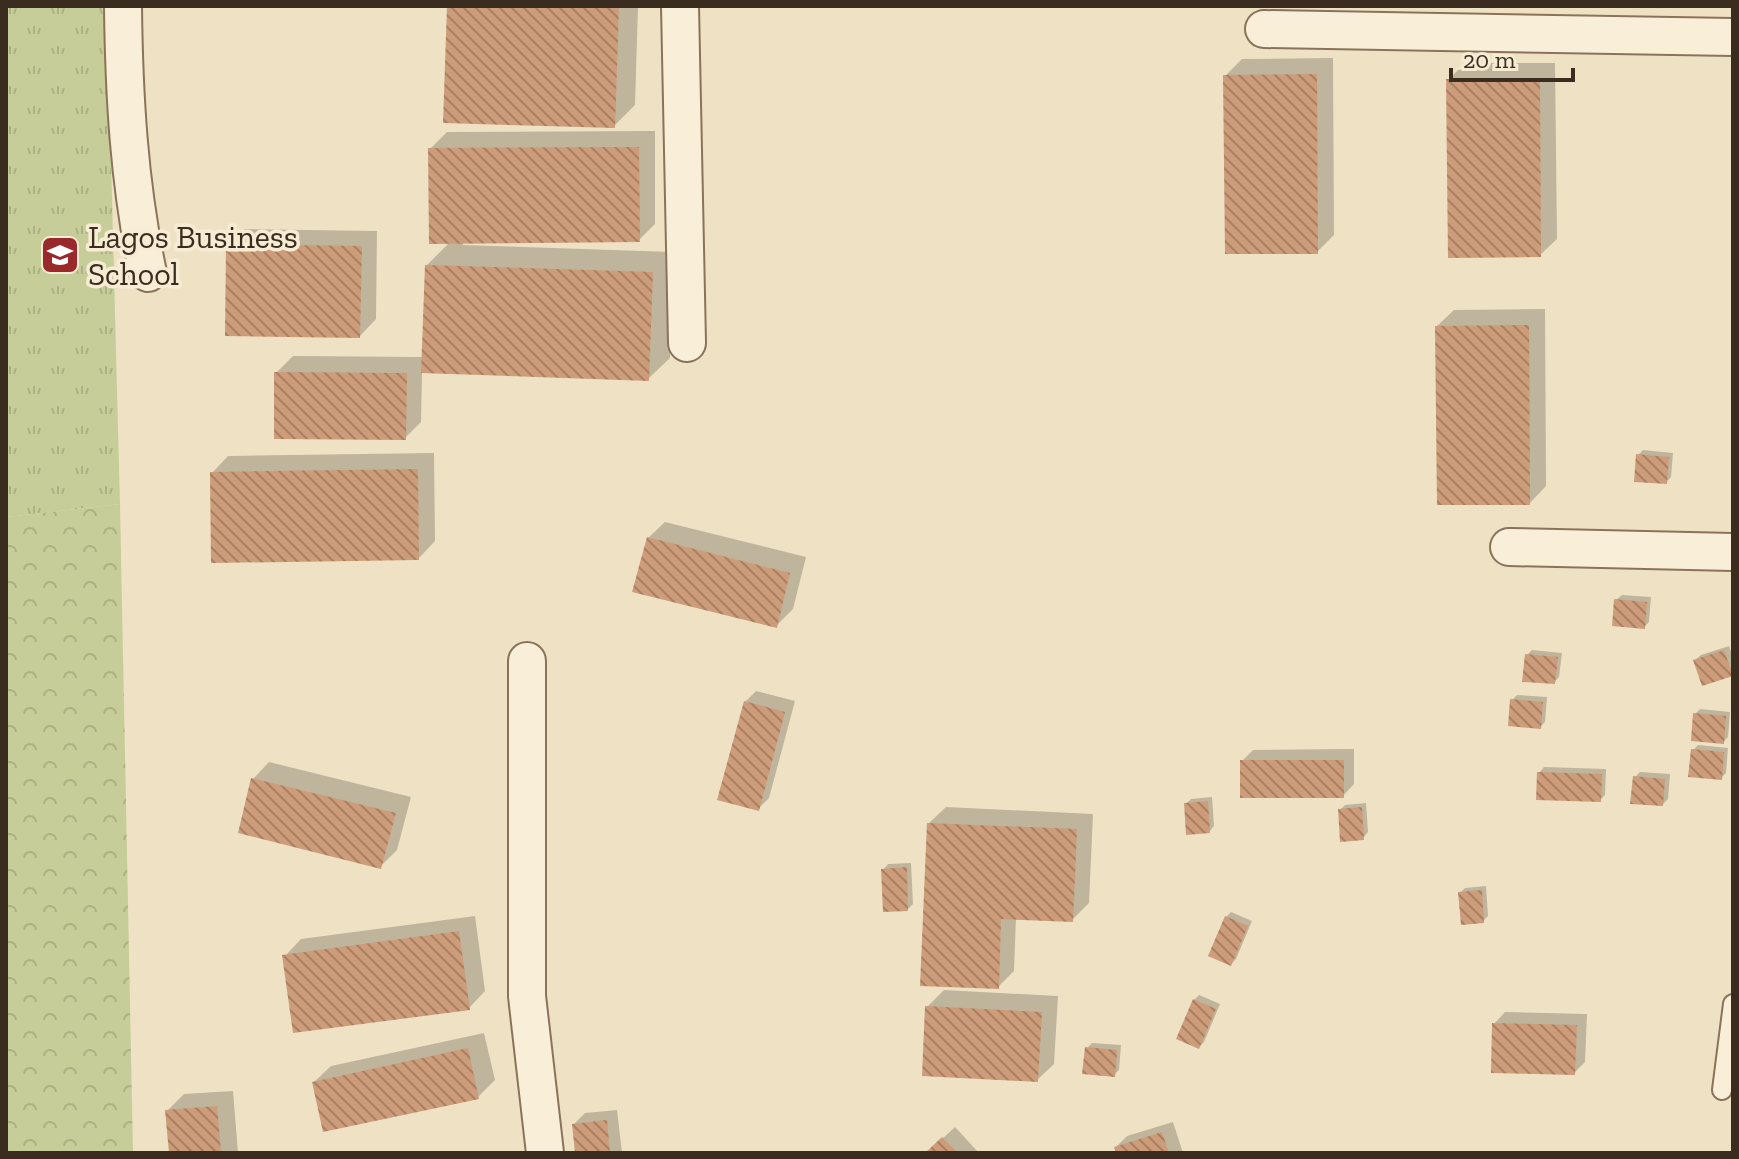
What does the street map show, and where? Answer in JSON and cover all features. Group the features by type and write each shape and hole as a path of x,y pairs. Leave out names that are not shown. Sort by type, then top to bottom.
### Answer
{"street":[{"path":"123,6 128,157 148,273"},
{"path":"680,6 687,343"},
{"path":"1264,29 1733,37"},
{"path":"1509,547 1733,552"},
{"path":"527,661 527,996 545,1153"}],"lane":[{"path":"1722,1090 1733,1004"}],"green space":[{"name":"Lagos Business School","path":"6,6 107,6 120,504 6,517"},
{"path":"120,504 133,1153 6,1153 6,517"}],"building":[{"path":"447,6 619,6 615,128 443,123"},
{"path":"1317,74 1318,254 1225,254 1223,75"},
{"path":"1540,78 1541,257 1448,258 1446,79"},
{"path":"639,147 640,242 429,244 428,148"},
{"path":"226,244 362,246 360,338 225,336"},
{"path":"425,265 653,272 649,381 421,373"},
{"path":"1529,325 1530,505 1437,505 1435,326"},
{"path":"274,372 407,373 406,440 274,439"},
{"path":"1636,454 1669,457 1667,484 1634,482"},
{"path":"418,469 419,560 211,563 210,472"},
{"path":"647,537 790,573 777,628 632,592"},
{"path":"1614,599 1647,602 1645,629 1612,626"},
{"path":"1724,650 1733,676 1702,686 1693,660"},
{"path":"1525,654 1558,657 1555,684 1522,682"},
{"path":"1510,699 1543,702 1541,729 1508,726"},
{"path":"744,701 785,712 759,811 717,800"},
{"path":"1693,713 1726,716 1724,744 1691,741"},
{"path":"1691,749 1724,752 1722,780 1688,777"},
{"path":"1240,760 1344,760 1344,798 1240,798"},
{"path":"1537,772 1602,774 1601,802 1536,800"},
{"path":"1633,776 1665,779 1663,806 1630,804"},
{"path":"251,778 396,813 381,869 238,833"},
{"path":"1208,801 1210,833 1186,835 1184,803"},
{"path":"1362,807 1364,840 1340,842 1338,809"},
{"path":"927,823 1077,829 1073,922 1001,919 999,989 920,986"},
{"path":"907,867 908,911 883,912 881,869"},
{"path":"1482,890 1484,923 1461,925 1458,892"},
{"path":"1225,916 1248,926 1231,966 1208,956"},
{"path":"459,931 470,1010 293,1033 282,955"},
{"path":"1193,999 1216,1009 1199,1049 1176,1039"},
{"path":"925,1006 1042,1012 1038,1082 922,1076"},
{"path":"1492,1023 1577,1025 1575,1075 1491,1073"},
{"path":"1085,1047 1117,1050 1115,1077 1082,1074"},
{"path":"468,1048 479,1099 323,1132 312,1082"},
{"path":"217,1106 221,1153 169,1153 165,1110"},
{"path":"607,1120 610,1153 575,1153 572,1124"},
{"path":"1162,1132 1169,1153 1116,1153 1114,1147"},
{"path":"942,1137 958,1153 925,1153"}],"place":[{"name":"Lagos Business School","path":"60,255"}]}
